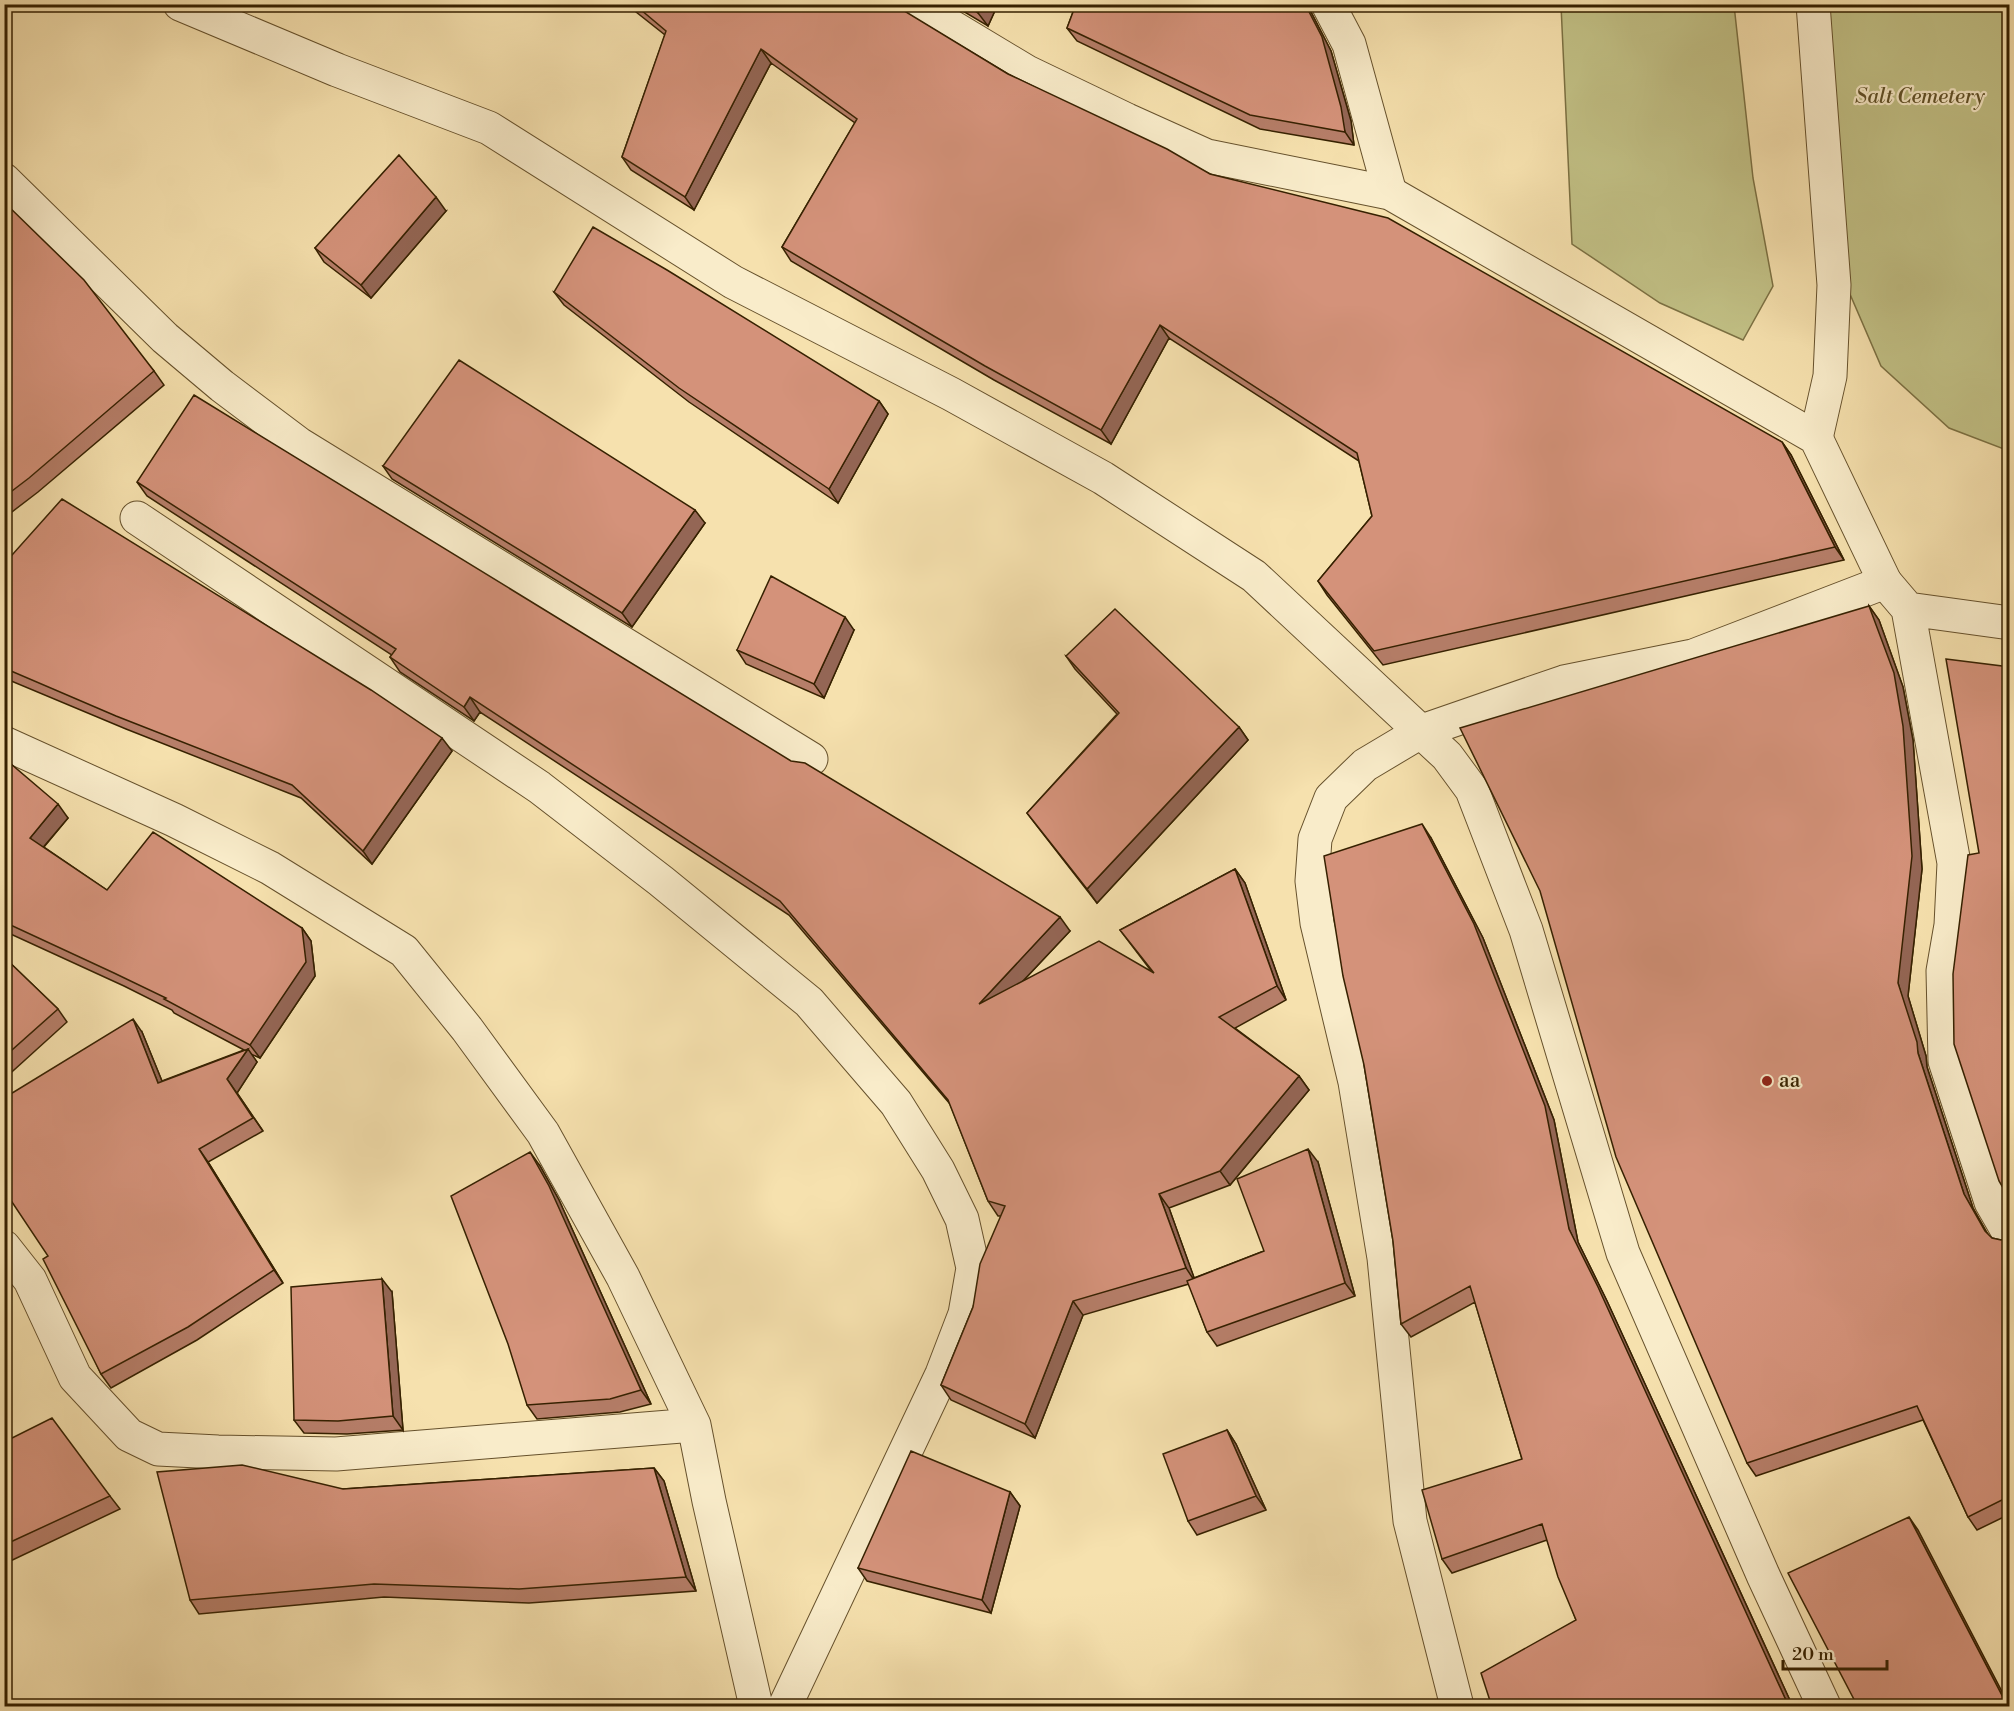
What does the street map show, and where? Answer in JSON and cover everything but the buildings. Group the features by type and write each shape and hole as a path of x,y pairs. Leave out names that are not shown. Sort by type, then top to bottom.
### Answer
{"street":[{"path":"180,4 337,70 489,128 733,282 951,394 1103,478 1254,576 1447,756 1472,790 1526,930 1623,1253 1758,1564 1824,1707"},
{"path":"914,4 1027,72 1207,156 1390,193 1816,438 1885,582 1908,609 1954,863 1951,925 1943,971 1945,1061 1991,1202 2010,1235"},
{"path":"1328,4 1349,45 1390,193"},
{"path":"1813,4 1834,285 1830,376 1816,438"},
{"path":"4,180 165,338 222,386 299,444 811,759"},
{"path":"137,518 539,787 661,881 809,1002 896,1103 938,1170 962,1219 973,1268 965,1314 942,1374 785,1707"},
{"path":"1457,1707 1410,1521 1384,1258 1355,1082 1317,923 1312,881 1315,838 1331,798 1365,765 1422,731 1564,682 1693,656 1885,582"},
{"path":"1908,609 2010,623"},
{"path":"4,743 164,815 270,868 404,951 467,1029 543,1133 622,1277 694,1425 756,1707"},
{"path":"4,1247 30,1280 75,1377 129,1435 158,1449 336,1454 694,1425"}],"green space":[{"path":"1561,5 1734,5 1753,178 1773,286 1743,340 1660,303 1572,244"},
{"name":"Salt Cemetery","path":"1826,5 2009,5 2009,451 1949,428 1881,366 1837,264"}],"place":[{"name":"aa","path":"1767,1081"}]}
